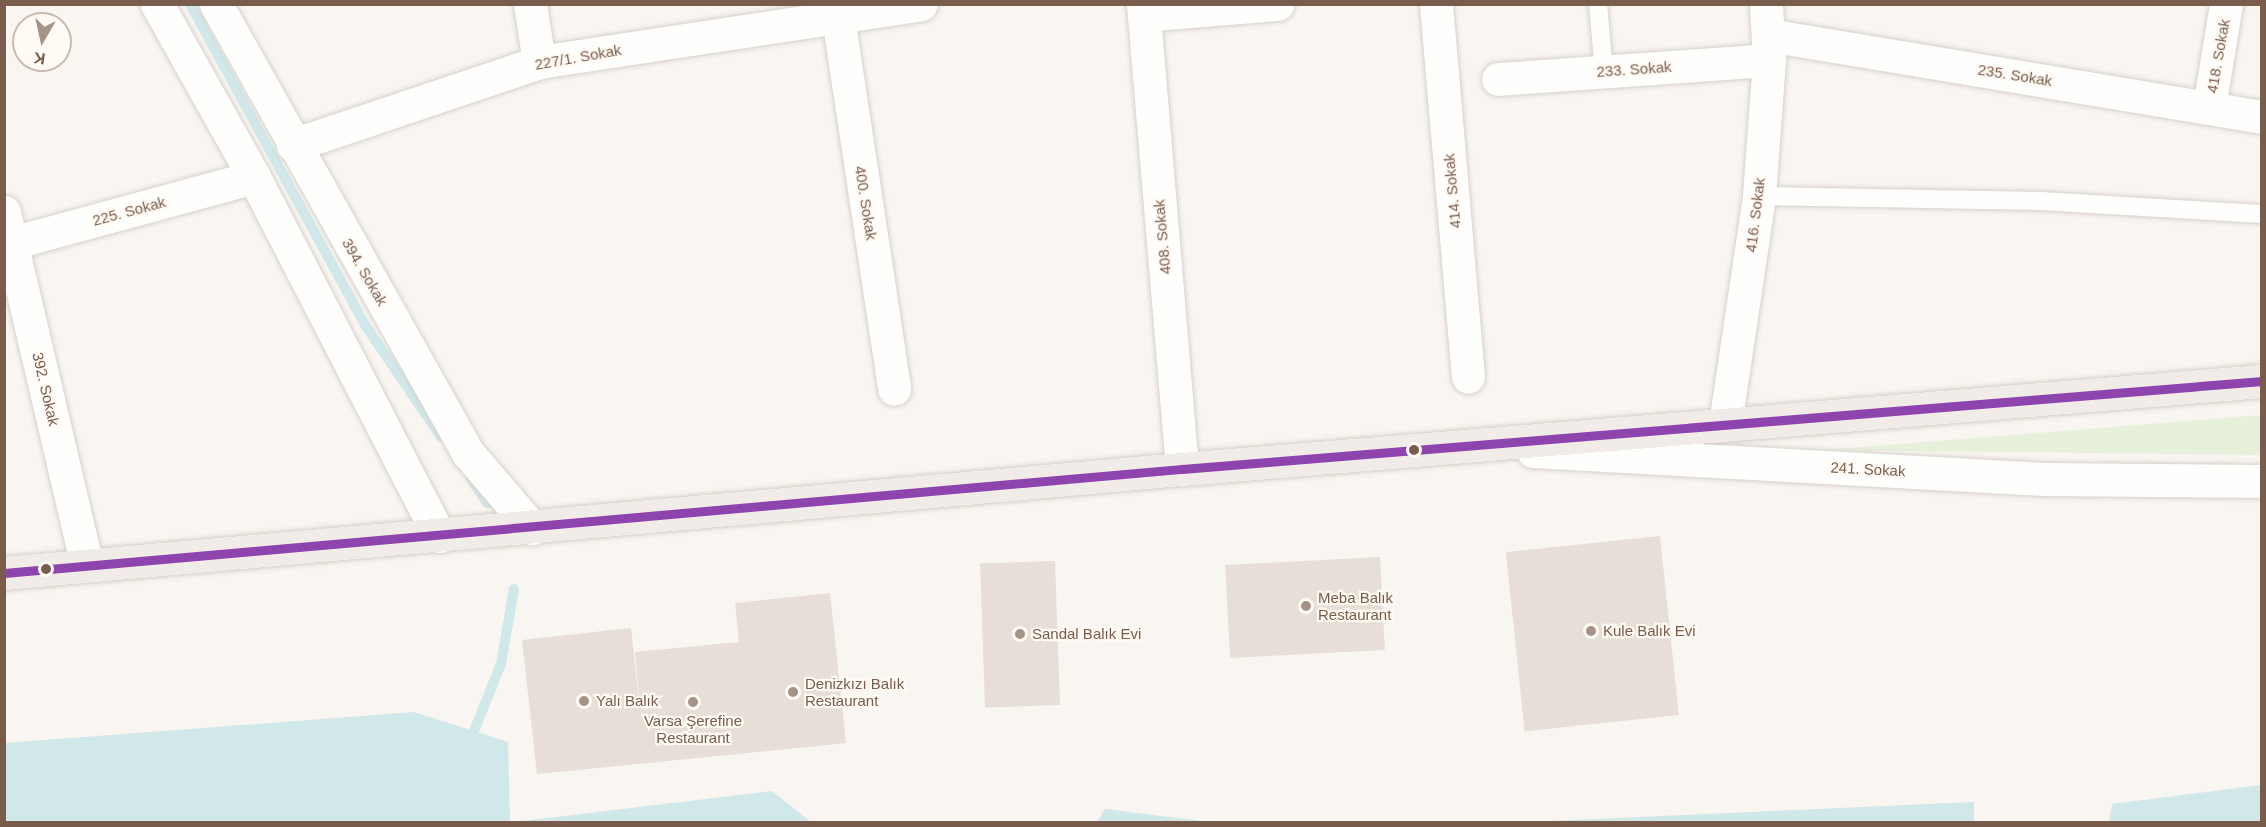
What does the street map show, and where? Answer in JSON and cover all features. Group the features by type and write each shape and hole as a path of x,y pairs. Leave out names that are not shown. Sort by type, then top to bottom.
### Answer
{"highway":[{"path":"4,573 1182,469 1474,448 1725,424 2262,381"}],"street":[{"path":"157,4 254,177 439,536"},
{"name":"394. Sokak","path":"216,4 293,145 468,453 532,528"},
{"path":"530,4 539,62"},
{"name":"227/1. Sokak","path":"293,145 539,62 921,4"},
{"path":"1143,10 1278,4"},
{"name":"414. Sokak","path":"1436,4 1468,377"},
{"name":"418. Sokak","path":"2209,107 2226,4"},
{"name":"408. Sokak","path":"1143,10 1182,469"},
{"name":"400. Sokak","path":"838,17 894,389"},
{"name":"233. Sokak","path":"1498,79 1604,72 1768,33"},
{"name":"235. Sokak","path":"1768,33 2262,117"},
{"name":"416. Sokak","path":"1725,424 1759,196 1768,33"},
{"name":"225. Sokak","path":"7,234 254,177"},
{"name":"392. Sokak","path":"7,234 87,565"},
{"name":"241. Sokak","path":"1474,448 2044,479 2262,480"}],"lane":[{"path":"1598,4 1604,72"},
{"path":"1759,196 2042,201 2262,214"}],"green space":[{"path":"2261,415 2261,455 1825,450"}],"water":[{"path":"414,712 508,742 510,822 5,822 5,743"},
{"path":"2261,785 2261,822 2109,822 2112,804"},
{"path":"772,791 811,822 514,822"},
{"path":"1974,802 1974,822 1525,822"},
{"path":"1105,809 1202,821 1222,822 1097,822"}],"building":[{"name":"Kule Balık Evi","path":"1660,536 1679,715 1525,731 1506,552"},
{"name":"Meba Balık Restaurant","path":"1380,557 1385,650 1230,658 1225,565"},
{"name":"Sandal Balık Evi","path":"1055,561 1060,705 985,708 980,564"},
{"path":"830,593 846,743 537,774 522,640 631,628 641,720 635,652 739,642 735,603"}],"waterway":[{"path":"190,4 365,325 441,437"},
{"path":"471,479 487,503"},
{"path":"474,731 501,664 514,589"}],"transit line":[{"path":"4,573 1182,469 2262,381"}],"place":[{"name":"Meba Balık Restaurant","path":"1306,606"},
{"name":"Kule Balık Evi","path":"1591,631"},
{"name":"Sandal Balık Evi","path":"1020,634"},
{"name":"Denizkızı Balık Restaurant","path":"793,692"},
{"name":"Yalı Balık","path":"584,701"},
{"name":"Varsa Şerefine Restaurant","path":"693,702"}]}
